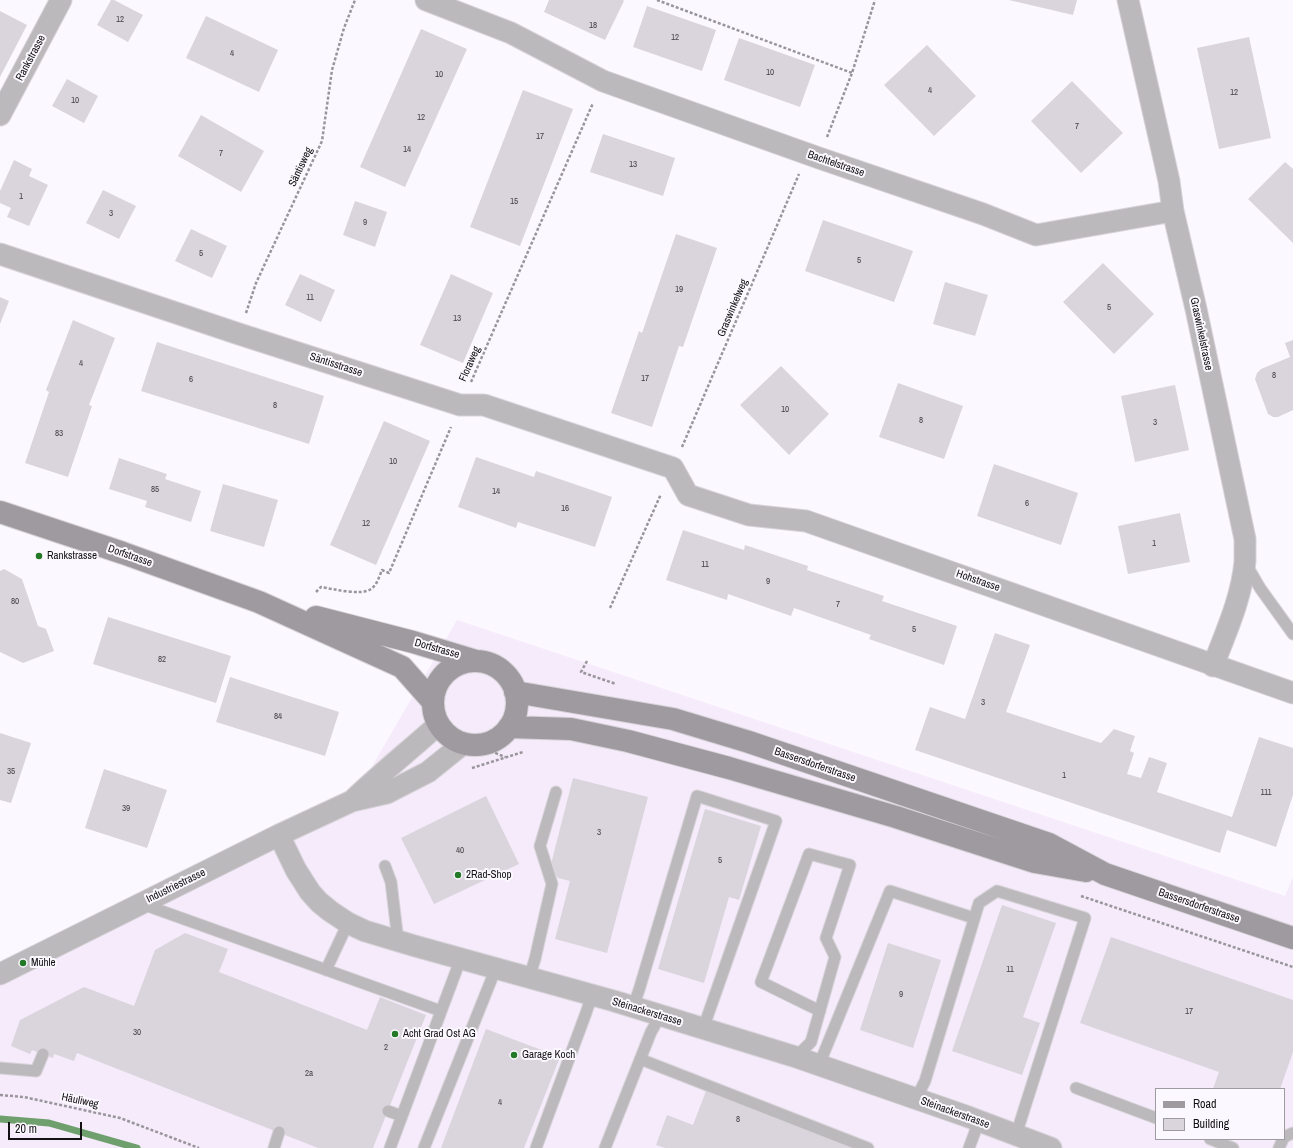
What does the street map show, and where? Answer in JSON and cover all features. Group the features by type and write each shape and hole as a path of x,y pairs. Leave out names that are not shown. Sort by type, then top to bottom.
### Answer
{"main road":[{"name":"Dorfstrasse","path":"0,512 123,553 259,602 402,667 433,702"},
{"name":"Dorfstrasse","path":"259,602 413,642 476,661"},
{"path":"476,661 486,662 496,667 505,673 515,692 517,704 516,710 509,727 500,736 488,742 470,744 454,739 445,733 434,713 434,690 446,672 460,664 476,661"},
{"name":"Bassersdorferstrasse","path":"515,692 673,719 736,738 1049,844 1105,874"},
{"name":"Bassersdorferstrasse","path":"509,727 571,729 628,741 729,768 896,817 1035,862 1105,874 1293,938"}],"street":[{"name":"Rankstrasse","path":"0,115 61,0"},
{"name":"Bachtelstrasse","path":"426,0 510,33 603,81 813,156 983,214 1036,235 1173,211"},
{"name":"Graswinkelstrasse","path":"1128,0 1169,181 1173,211 1196,309 1245,539 1245,562 1234,611 1213,666"},
{"name":"Säntisstrasse","path":"0,254 460,406 484,405 673,468"},
{"name":"Hohstrasse","path":"673,468 688,495 748,515 806,521 1293,693"},
{"name":"Industriestrasse","path":"352,801 377,776 407,753 439,724"},
{"name":"Industriestrasse","path":"0,974 279,835 352,801 387,793 428,772 470,744"},
{"name":"Steinackerstrasse","path":"279,835 296,870 310,892 330,911 348,923 365,931 592,995 796,1057 979,1121 1051,1148"}],"lane":[{"path":"1245,562 1260,588 1293,634"},
{"path":"529,978 536,959 552,884 540,846 556,792"},
{"path":"633,1007 642,982 697,796 776,821 703,1029"},
{"path":"796,1057 811,1042 820,1011 834,957 826,938 850,865 809,854 761,982 820,1011"},
{"path":"385,866 391,882 398,941"},
{"path":"819,1065 890,890 974,918"},
{"path":"916,1099 925,1081 979,903 997,891 1085,918 1016,1135"},
{"path":"141,904 441,1011"},
{"path":"326,970 348,923"},
{"path":"390,1148 461,958"},
{"path":"424,1148 496,968"},
{"path":"536,1148 592,995"},
{"path":"605,1148 651,1032 660,1016"},
{"path":"0,1068 36,1071 43,1054"},
{"path":"640,1060 868,1148"},
{"path":"1076,1088 1155,1118"},
{"path":"388,1111 402,1116"},
{"path":"969,1148 979,1121"},
{"path":"274,1148 279,1132"},
{"path":"1213,1140 1233,1148"}],"path":[{"name":"Säntisweg","path":"239,334 256,283 322,141 332,70 344,28 355,0"},
{"path":"657,0 852,72"},
{"name":"Graswinkelweg","path":"610,608 852,72 875,0"},
{"name":"Floraweg","path":"316,592 321,587 363,592 370,590 376,585 382,570 389,573 460,406 603,81"},
{"path":"581,672 586,661"},
{"path":"470,744 506,757"},
{"path":"465,770 529,751"},
{"path":"1078,894 1293,967"},
{"name":"Häuliweg","path":"0,1095 24,1098 120,1118 198,1148"}],"shaded area":[{"path":"457,620 1285,896 1293,877 1293,1148 0,1148 0,974 352,801"}],"building":[{"path":"111,0 114,0 143,15 128,42 97,25"},
{"path":"549,0 624,1 605,40 544,12"},
{"path":"1009,0 1077,0 1073,15"},
{"path":"647,6 716,30 702,71 633,47"},
{"path":"0,11 27,25 0,77"},
{"path":"206,16 278,50 259,92 186,58"},
{"path":"421,29 467,49 405,187 360,167"},
{"path":"1249,37 1271,138 1219,149 1197,48"},
{"path":"739,38 815,65 800,107 724,80"},
{"path":"927,45 976,96 934,136 884,85"},
{"path":"67,79 98,96 84,123 52,106"},
{"path":"1072,81 1123,133 1081,173 1031,121"},
{"path":"523,90 573,109 520,246 470,227"},
{"path":"201,115 264,151 241,192 178,156"},
{"path":"603,134 675,158 663,196 590,172"},
{"path":"14,160 32,169 29,176 48,185 29,226 7,217 11,208 0,203 0,191"},
{"path":"1285,162 1293,169 1293,243 1248,199"},
{"path":"103,190 136,206 119,239 86,223"},
{"path":"355,201 387,212 375,247 343,235"},
{"path":"823,220 913,251 894,302 805,271"},
{"path":"191,229 227,246 212,278 175,261"},
{"path":"676,234 717,248 683,347 679,346 652,427 611,413 639,331 642,333"},
{"path":"1103,263 1154,314 1114,354 1063,302"},
{"path":"300,274 335,290 321,322 285,305"},
{"path":"451,274 493,293 463,363 420,345"},
{"path":"945,282 988,295 975,336 933,324"},
{"path":"0,297 9,301 0,324"},
{"path":"73,320 115,338 89,405 92,406 68,477 25,463 49,392 46,390"},
{"path":"1293,340 1293,410 1278,417 1273,417 1268,414 1255,379 1257,373 1261,369 1290,357 1285,343"},
{"path":"157,342 324,396 309,444 141,391"},
{"path":"781,366 829,414 789,455 740,405"},
{"path":"898,383 963,406 944,459 879,437"},
{"path":"1175,385 1189,450 1135,462 1121,396"},
{"path":"384,421 430,441 376,565 330,545"},
{"path":"476,457 534,477 536,471 612,497 595,547 518,522 516,528 458,507"},
{"path":"119,458 167,474 165,479 201,491 191,522 145,507 147,501 109,489"},
{"path":"994,464 1078,493 1061,545 977,516"},
{"path":"223,484 278,500 264,547 210,531"},
{"path":"1180,513 1190,562 1128,574 1118,526"},
{"path":"683,530 744,550 745,545 808,566 807,570 884,596 882,601 957,626 944,665 869,639 871,635 794,608 791,616 728,594 727,600 666,580"},
{"path":"4,569 22,579 38,626 46,629 54,651 23,663 0,652 0,571"},
{"path":"108,617 231,656 216,703 93,664"},
{"path":"995,633 1030,645 1006,712 1101,743 1114,729 1135,736 1130,751 1134,753 1127,774 1141,778 1149,757 1167,763 1157,792 1232,817 1259,737 1293,748 1293,795 1276,847 1227,830 1220,853 915,750 930,707 965,719"},
{"path":"230,677 339,712 325,756 216,722"},
{"path":"0,733 31,743 11,803 0,800"},
{"path":"104,769 167,790 147,848 85,828"},
{"path":"573,778 648,797 607,953 555,939 570,881 558,878 550,868"},
{"path":"486,796 519,864 434,904 401,838"},
{"path":"705,809 761,826 739,900 729,897 704,983 658,969"},
{"path":"1002,905 1056,923 1023,1017 1040,1023 1022,1075 952,1051"},
{"path":"185,933 228,949 219,972 367,1030 380,997 426,1015 373,1148 318,1148 77,1053 74,1061 54,1054 53,1058 32,1050 30,1054 11,1046 20,1020 84,987 134,1006 155,950"},
{"path":"1111,937 1293,1000 1293,1052 1280,1088 1213,1088 1219,1072 1080,1023"},
{"path":"888,943 941,960 913,1048 860,1030"},
{"path":"486,1029 560,1057 524,1148 441,1148"},
{"path":"706,1091 854,1148 665,1148 656,1145 667,1115 693,1125"}],"waterway":[{"path":"0,1119 49,1123 137,1148"}],"place":[{"name":"Rankstrasse","path":"39,556"},
{"name":"2Rad-Shop","path":"458,875"},
{"name":"Mühle","path":"23,963"},
{"name":"Acht Grad Ost AG","path":"395,1034"},
{"name":"Garage Koch","path":"514,1055"}]}
